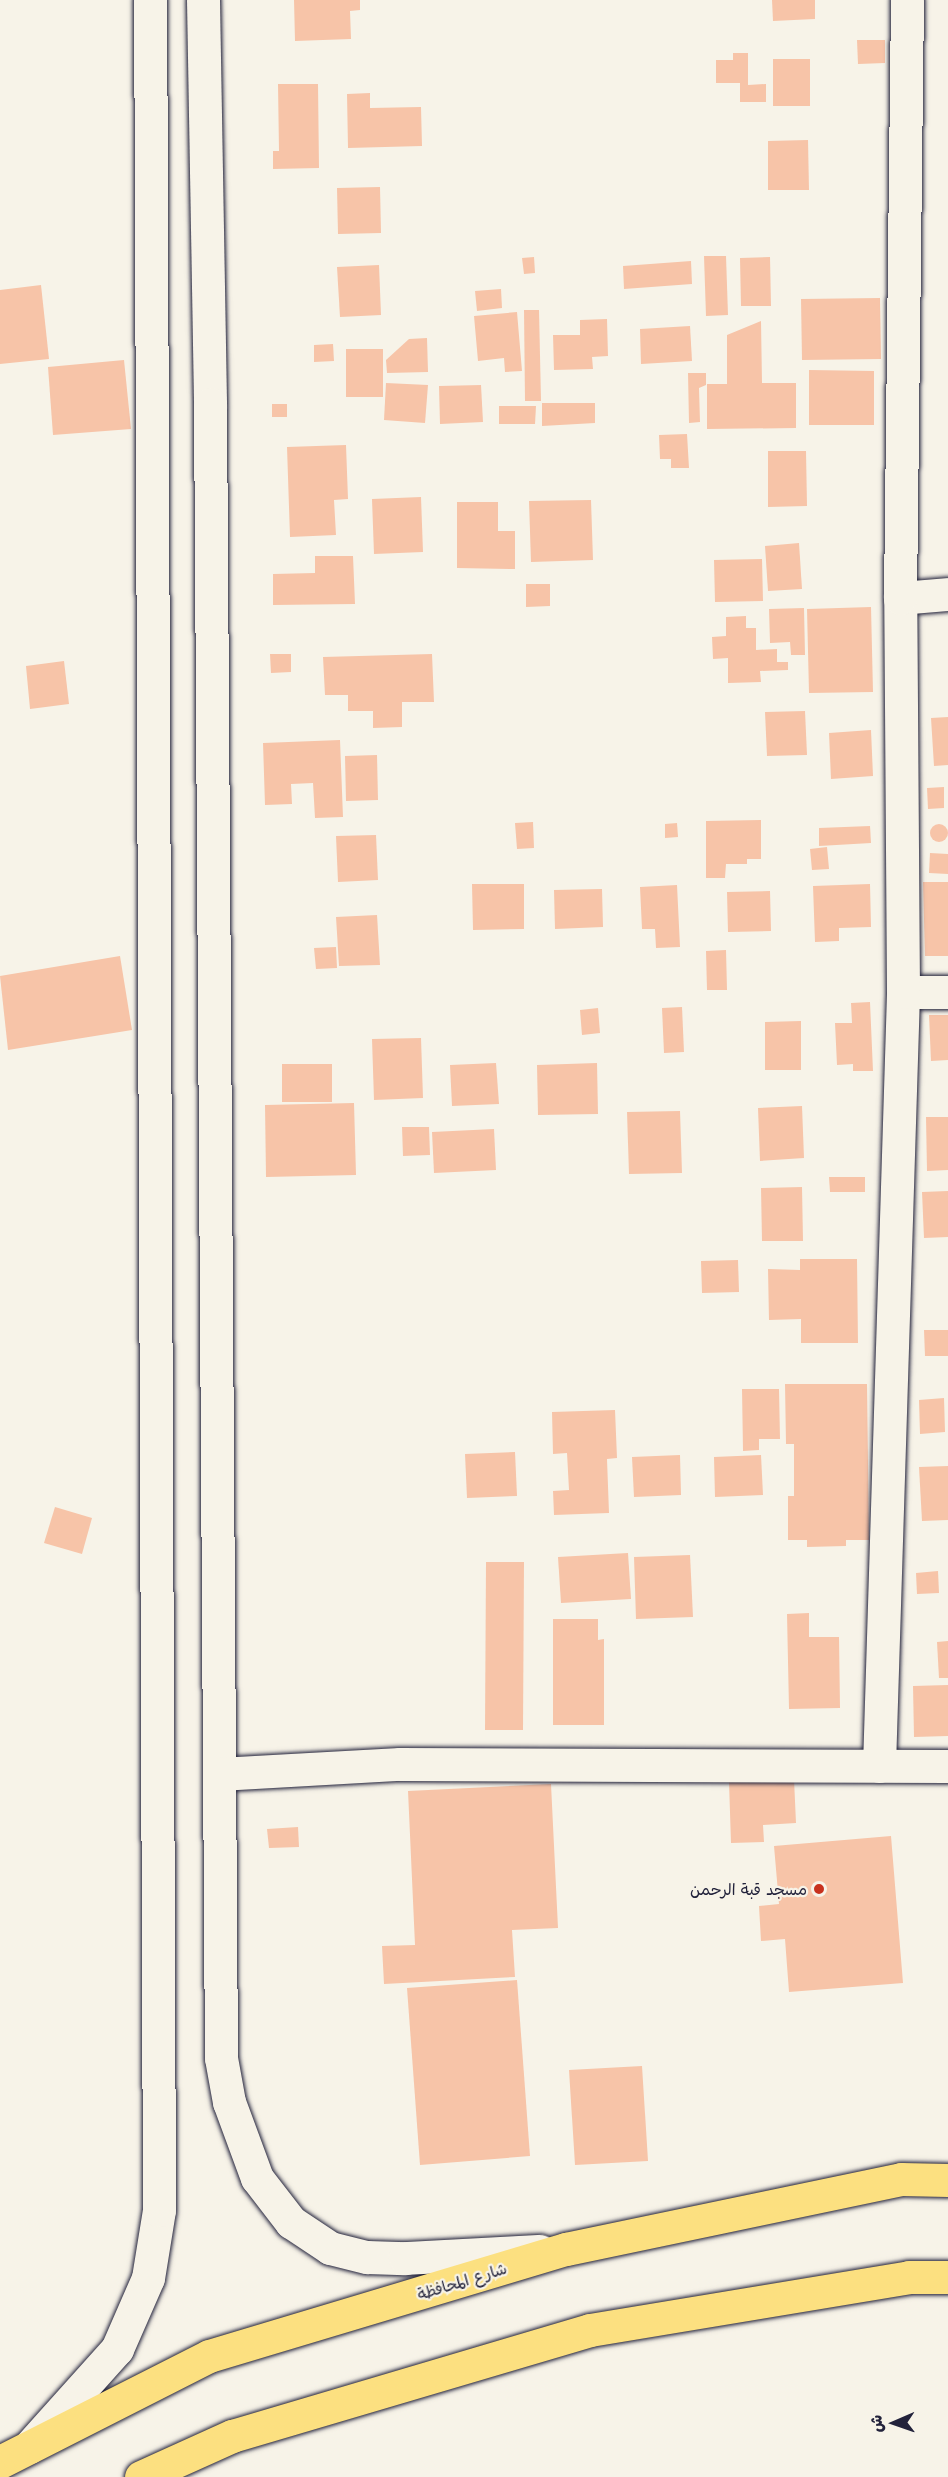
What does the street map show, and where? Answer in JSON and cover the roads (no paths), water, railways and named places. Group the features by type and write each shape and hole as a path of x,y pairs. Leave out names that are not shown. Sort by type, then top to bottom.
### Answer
{"main road":[{"name":"شارع المحافظة","path":"13,2456 209,2356 566,2250 901,2179 948,2180"},
{"path":"141,2477 232,2436 590,2330 909,2277 948,2277"}],"street":[{"path":"13,2456 117,2349 148,2278 159,2210 150,0"},
{"path":"203,0 210,416 221,2058 241,2141 257,2178 280,2211 330,2248 367,2257 566,2250"},
{"path":"879,1766 903,992 900,598 907,0"},
{"path":"900,598 948,594"},
{"path":"903,992 948,992"},
{"path":"219,1773 400,1764 948,1766"}],"place":[{"name":"مسجد قبة الرحمن","path":"819,1889"}]}
